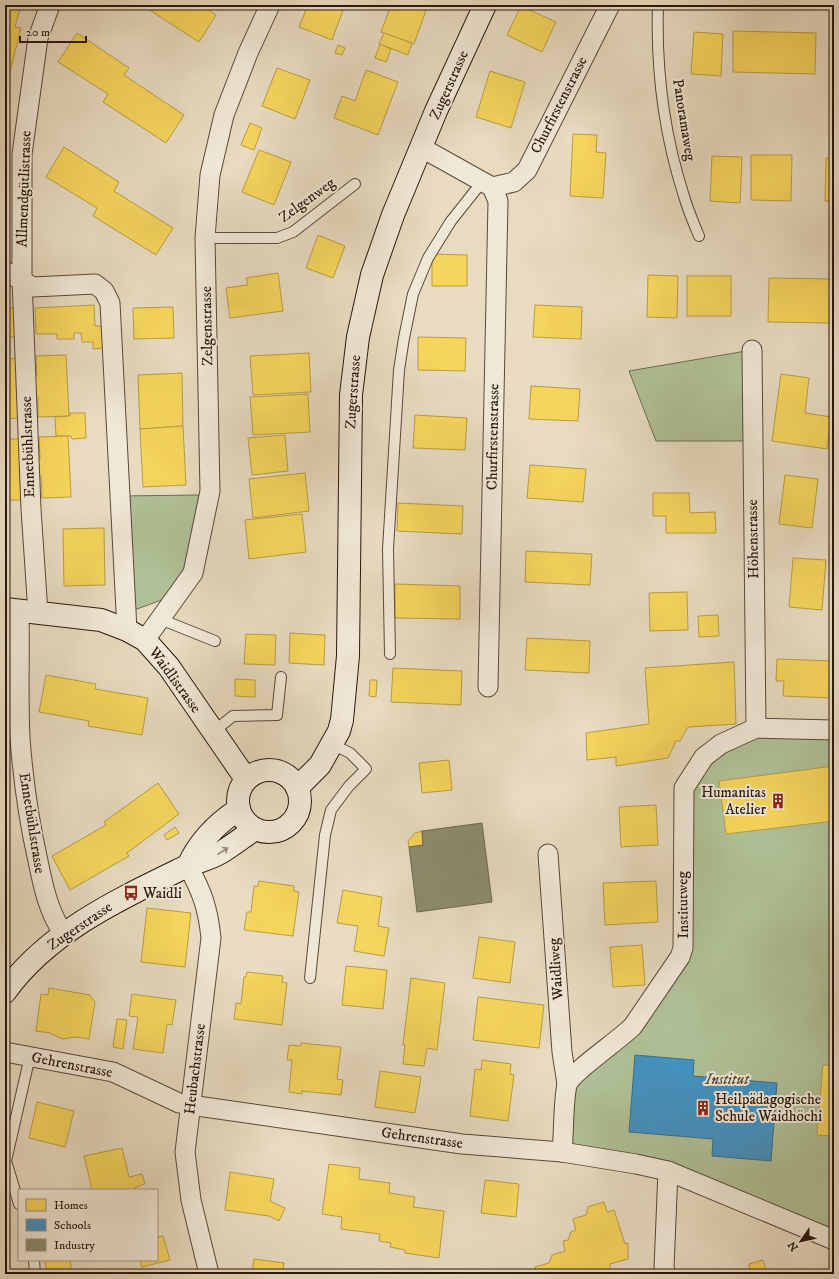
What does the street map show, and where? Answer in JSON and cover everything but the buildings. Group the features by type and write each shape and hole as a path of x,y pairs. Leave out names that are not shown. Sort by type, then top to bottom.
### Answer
{"main road":[{"name":"Zugerstrasse","path":"297,788 320,765 332,744 342,720 348,656 351,395 358,338 372,275 393,215 422,148 436,110 485,5"},
{"name":"Waidlistrasse","path":"20,611 101,620 136,635 169,667 246,779"},
{"path":"261,770 278,771 293,781 297,788 300,807 291,823 283,829 274,832 264,832 255,829 242,817 239,809 238,793 246,779 261,770"},
{"path":"188,866 207,834 222,820 239,809"},
{"name":"Zugerstrasse","path":"5,992 17,975 64,934 131,893 188,866 200,863 220,853 255,829"}],"street":[{"name":"Allmendgütlistrasse","path":"14,283 22,154 38,38 50,5"},
{"name":"Zelgenstrasse","path":"136,635 160,620 193,573 210,491 205,238 210,174 224,115 248,53 270,5"},
{"name":"Churfirstenstrasse","path":"488,687 498,201 487,184 514,182 526,170 610,5"},
{"path":"422,148 487,184"},
{"path":"5,271 14,283 33,287 95,284 104,291 110,303 136,635"},
{"name":"Ennetbühlstrasse","path":"14,283 31,509 20,611 20,737 24,786 32,837 42,882 55,922 64,934"},
{"name":"Höhenstrasse","path":"752,350 756,728"},
{"name":"Institutweg","path":"568,1084 578,1071 633,1026 680,957 685,940 682,860 684,788 704,757 721,744 756,728 834,730"},
{"name":"Waidliweg","path":"548,854 562,1052 568,1084"},
{"name":"Heubachstrasse","path":"188,866 200,889 209,913 211,938 190,1105 186,1152 191,1200 209,1274"},
{"name":"Gehrenstrasse","path":"5,1052 113,1072 179,1103 190,1105 462,1144 562,1152 668,1171 834,1240"},
{"path":"562,1152 568,1084"},
{"path":"666,1274 664,1268 668,1171"}],"lane":[{"name":"Panoramaweg","path":"658,5 657,38 671,150 683,193 699,236"},
{"name":"Zelgenweg","path":"205,238 277,238 293,232 354,184"},
{"path":"390,654 388,549 399,370 413,294 428,258 451,221 487,184"},
{"path":"160,620 215,641"},
{"path":"213,732 234,716 277,715 281,677"},
{"path":"310,978 325,835 331,810 349,786 366,769 350,753 332,744"},
{"path":"18,1201 6,1161 30,1056"},
{"path":"34,1261 36,1274"}],"green space":[{"path":"752,350 752,441 656,441 629,371"},
{"path":"199,495 193,573 178,594 126,613 120,496"},
{"name":"Institut","path":"756,728 834,730 834,1240 712,1188 562,1152 567,1084 625,1034 680,957 684,788 704,757"}],"place":[{"name":"Humanitas Atelier","path":"778,801"},
{"name":"Waidli","path":"131,893"},
{"name":"Heilpädagogische Schule Waidhöchi","path":"703,1108"}]}
